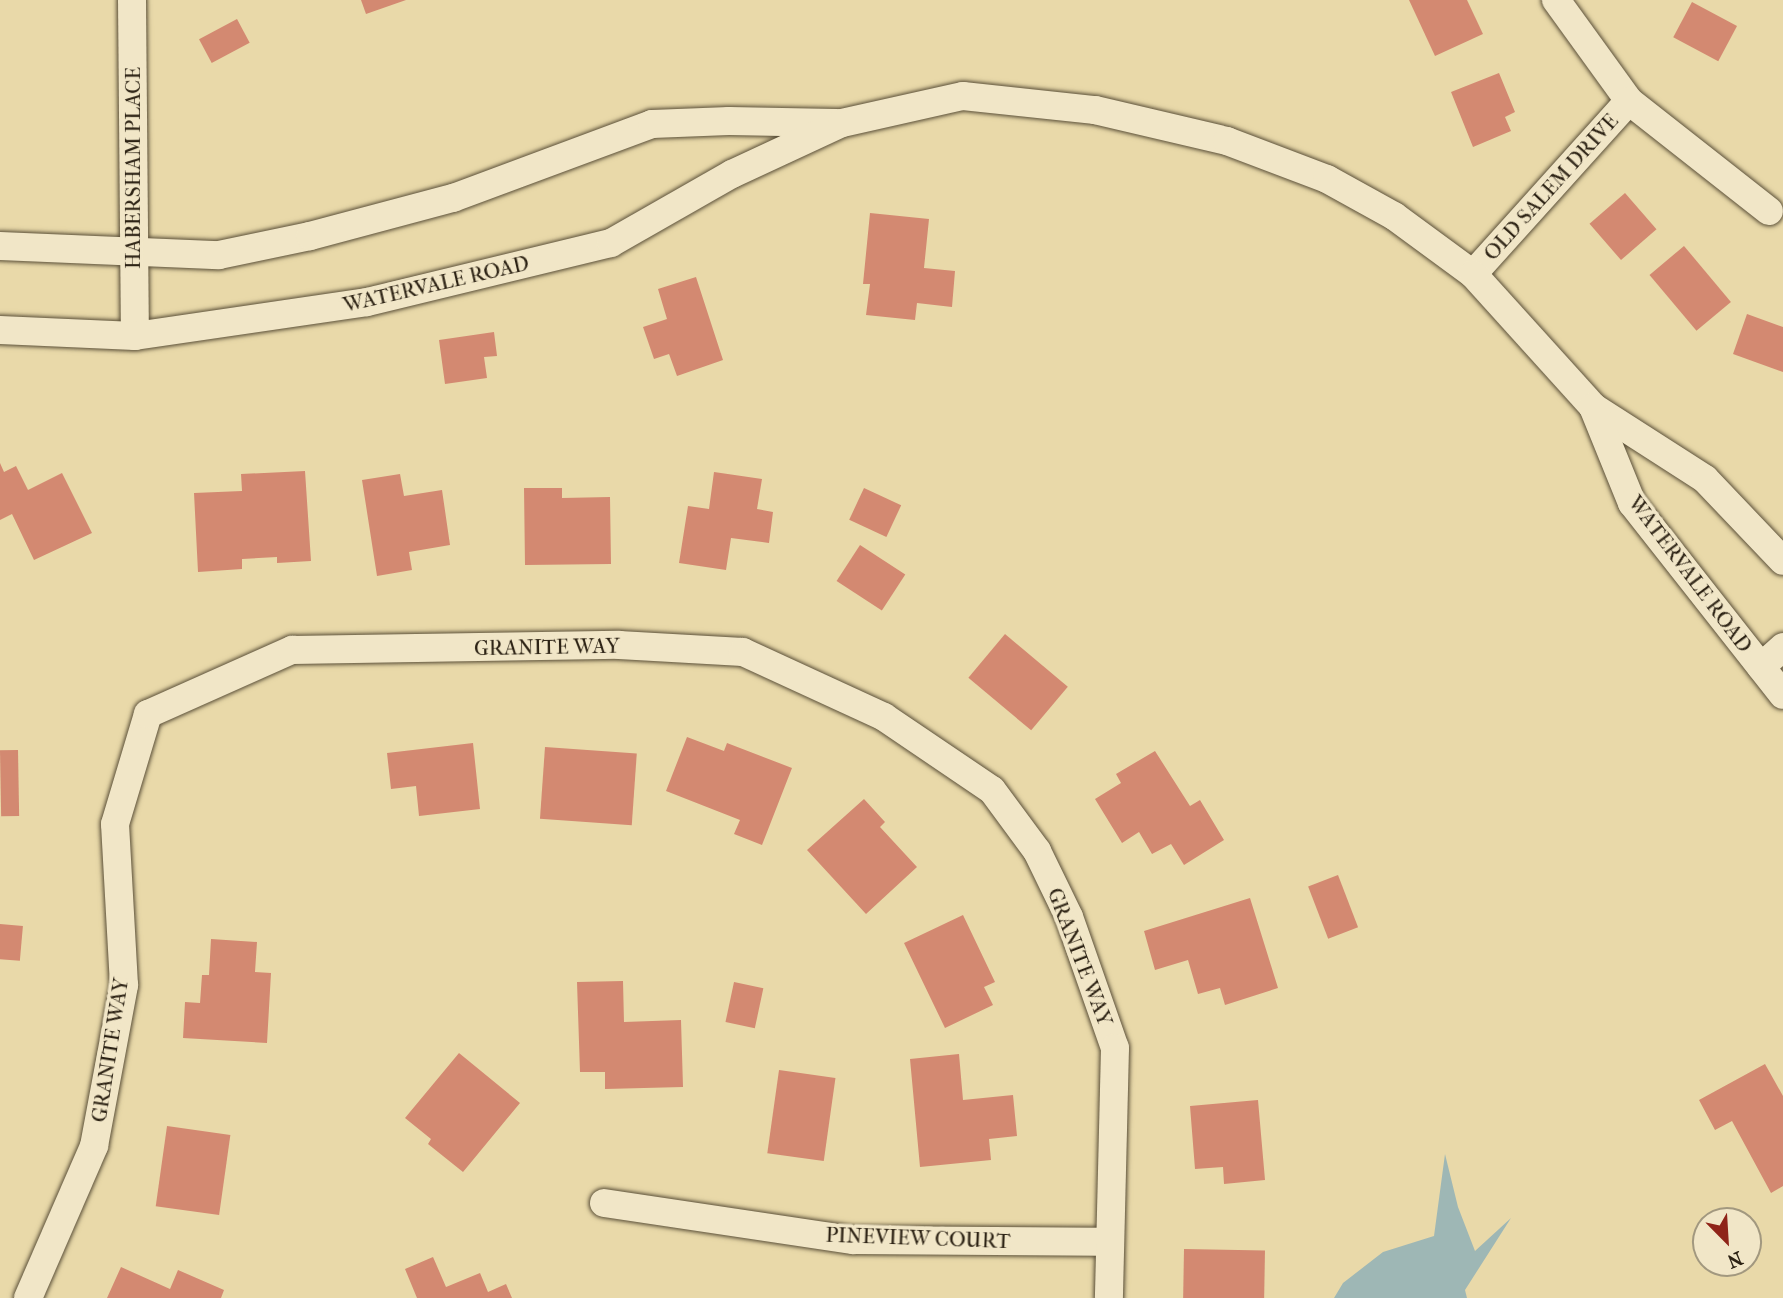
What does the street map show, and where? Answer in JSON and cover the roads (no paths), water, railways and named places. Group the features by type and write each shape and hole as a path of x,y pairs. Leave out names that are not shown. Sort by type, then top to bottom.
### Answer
{"street":[{"name":"HABERSHAM PLACE","path":"132,0 135,336"},
{"path":"1556,0 1629,101 1769,211"},
{"name":"WATERVALE ROAD","path":"0,330 135,336 367,302 611,243 732,174 842,123 962,96 1095,110 1227,141 1327,180 1394,216 1473,274 1593,407 1705,479 1783,561"},
{"name":"OLD SALEM DRIVE","path":"1473,274 1629,101"},
{"name":"WATERVALE ROAD","path":"0,246 219,255 310,236 453,198 652,124 729,121 842,123"},
{"name":"WATERVALE ROAD","path":"1593,407 1632,503 1783,695"},
{"name":"GRANITE WAY","path":"28,1298 94,1146 124,985 115,824 148,714 292,650 619,645 743,652 884,717 992,790 1037,851 1069,917 1115,1048 1108,1242 1110,1298"},
{"path":"1761,667 1783,648"},
{"name":"PINEVIEW COURT","path":"604,1203 853,1240 1108,1242"}],"water":[{"path":"1445,1154 1458,1207 1475,1251 1511,1218 1465,1290 1467,1298 1334,1298 1343,1283 1383,1252 1434,1236"}]}
